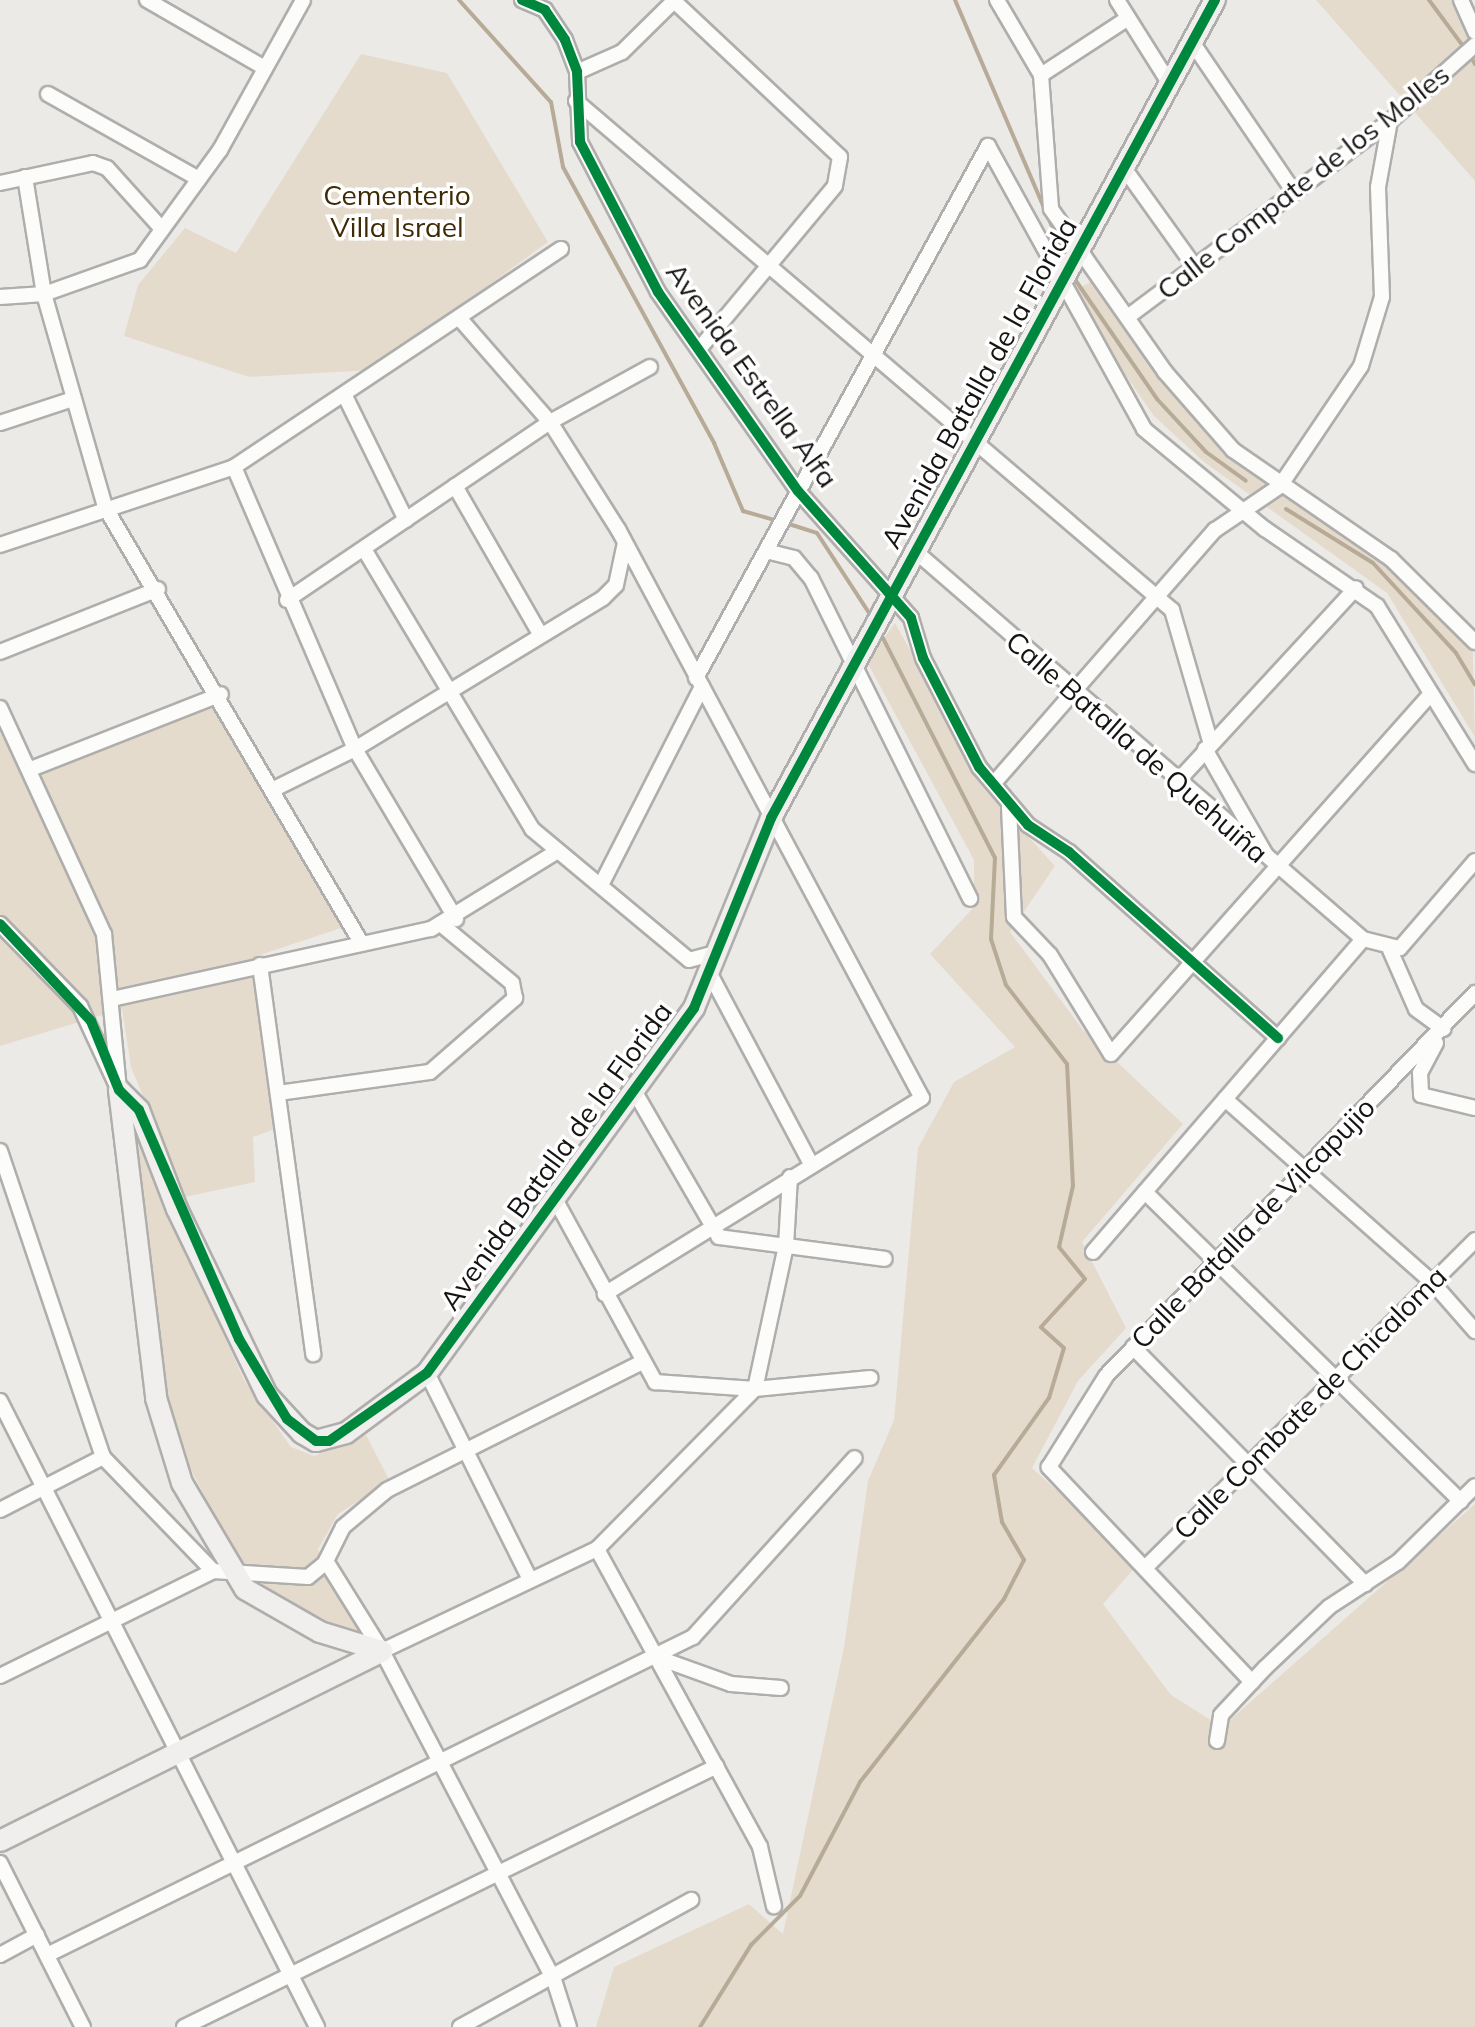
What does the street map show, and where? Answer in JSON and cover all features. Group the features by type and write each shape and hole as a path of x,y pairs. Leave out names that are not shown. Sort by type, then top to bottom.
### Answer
{"street":[{"path":"147,0 263,67"},
{"path":"0,297 44,294 130,268 199,179 303,0"},
{"name":"Avenida Estrella Alfa","path":"522,0 557,23 577,72 580,142 606,204 699,349 798,491 892,593 911,618 967,750 1009,807"},
{"path":"577,72 622,52 674,0 840,157 835,186 699,349"},
{"path":"997,0 1041,75 1051,209 1081,247 1165,372 1233,450 1280,486 1391,559 1475,642"},
{"path":"1117,0 1170,84"},
{"name":"Avenida Batalla de la Florida","path":"0,924 80,1006 119,1090 139,1110 177,1209 267,1395 302,1433 316,1441 346,1433 427,1373 636,1094 710,974 771,818 1215,0"},
{"path":"1468,4 1467,24 1475,32"},
{"path":"1041,75 1128,18"},
{"path":"1192,42 1294,192"},
{"name":"Calle Compate de los Molles","path":"1129,316 1390,121 1475,45"},
{"path":"48,94 199,179"},
{"path":"576,101 772,264 871,357 977,442 1172,610 1207,745 1275,869"},
{"path":"994,783 1215,530 1280,486 1373,345 1382,297 1378,187 1390,121"},
{"path":"603,881 766,551 988,146 1060,285 1144,429 1244,510 1356,588 1397,631 1475,764"},
{"path":"0,183 77,163 107,168 162,229"},
{"path":"1124,168 1195,267"},
{"path":"25,177 44,294 70,400 105,507 221,694 359,939"},
{"path":"0,545 105,507 234,467 345,396 561,249"},
{"path":"460,319 550,422 624,546 922,1098 605,1294"},
{"path":"287,600 550,422 650,367"},
{"path":"345,396 406,520"},
{"path":"0,423 70,400"},
{"path":"234,467 287,600 355,749 449,922 512,983 515,998 430,1072 278,1093"},
{"path":"455,486 540,634"},
{"path":"276,788 355,749 443,690 540,634 616,585 624,546"},
{"path":"364,549 443,690 532,829 556,852 603,881 632,917 689,960 706,961 719,950"},
{"path":"766,551 801,565 855,660 970,899"},
{"name":"Calle Batalla de Quehuiña","path":"915,551 1275,869 1363,939 1390,950"},
{"path":"1176,783 1207,745 1356,588"},
{"path":"0,652 158,589"},
{"path":"1009,807 1014,917 1050,955 1111,1054 1431,693"},
{"path":"31,769 221,694"},
{"path":"0,708 31,769 104,934 119,1090 146,1273 156,1398 182,1483 222,1568"},
{"path":"1009,807 1278,1038"},
{"path":"112,999 359,939 449,922 556,852"},
{"path":"1475,861 1409,940 1390,950 1416,1009 1444,1029 1420,1073 1421,1095 1475,1108"},
{"path":"1093,1252 1363,939"},
{"path":"260,965 313,1354"},
{"path":"710,974 811,1164"},
{"name":"Calle Batalla de Vilcapujio","path":"1146,1567 1049,1467 1106,1376 1307,1172 1475,993"},
{"path":"636,1094 719,1237 885,1259"},
{"path":"1225,1099 1433,1283 1475,1331"},
{"path":"0,1151 4,1176 103,1457 245,1589 308,1625 382,1651"},
{"path":"0,1841 177,1750 597,1549 755,1389 786,1246 790,1177"},
{"path":"1145,1192 1461,1501"},
{"path":"555,1199 641,1363 655,1382 755,1389 870,1378"},
{"name":"Calle Combate de Chicaloma","path":"1146,1567 1249,1465 1340,1382 1475,1240"},
{"path":"1133,1347 1365,1584"},
{"path":"0,1676 110,1618 222,1568 308,1577 326,1561 362,1507 470,1448 641,1363"},
{"path":"427,1373 470,1448 530,1580"},
{"path":"0,1401 317,2027"},
{"path":"0,1510 103,1457"},
{"path":"47,1955 693,1637 855,1458"},
{"path":"1217,1741 1221,1715 1252,1682 1329,1607 1365,1584 1475,1486"},
{"path":"597,1549 760,1847 774,1906"},
{"path":"326,1561 382,1651 554,1980 569,2027"},
{"path":"1146,1567 1252,1682"},
{"path":"656,1657 731,1684 781,1688"},
{"path":"184,2027 717,1766"},
{"path":"0,1863 83,2027"},
{"path":"460,2027 554,1980 691,1900"},
{"path":"0,1955 37,1935"}],"green space":[{"path":"1316,0 1451,0 1459,8 1475,47 1475,181"},
{"name":"Cementerio Villa Israel","path":"361,54 447,73 548,242 372,370 249,377 124,336 138,285 185,228 236,253"},
{"path":"1092,281 1217,443 1322,517 1403,560 1472,625 1475,737 1387,593 1204,462 1154,416 1069,294"},
{"path":"895,623 993,798 1055,866 1010,932 1083,1030 1183,1124 1082,1242 1126,1328 1078,1381 1032,1468 1138,1564 1103,1604 1171,1695 1222,1727 1475,1504 1475,2027 596,2027 614,1967 749,1904 783,1934 844,1647 868,1481 894,1420 918,1148 954,1082 1015,1047 930,954 974,907 974,860 867,662"},
{"path":"217,704 344,927 257,956 275,1129 253,1137 255,1182 185,1197 131,1067 122,1009 0,1046 0,732 25,778"},
{"path":"129,1118 244,1380 291,1447 314,1456 366,1435 390,1481 338,1514 318,1549 363,1639 269,1592 230,1546 185,1458 164,1391"}],"waterway":[{"path":"459,0 551,102 563,167 714,443 743,511 774,520"},
{"path":"955,0 1064,254"},
{"path":"1429,0 1463,46"},
{"path":"1472,59 1475,64"},
{"path":"1076,281 1157,399 1206,452 1246,481"},
{"path":"1286,509 1373,563 1456,653 1475,685"},
{"path":"789,524 817,533 873,619"},
{"path":"700,2027 751,1945 800,1896 860,1782 1004,1599 1024,1560 1002,1522 994,1475 1049,1398 1064,1348 1041,1327 1085,1279 1059,1247 1073,1186 1067,1064 1006,985 991,939 995,858 879,630"}],"cycle path":[{"path":"522,0 545,10 565,40 577,72 580,142 658,292 798,491 911,618 923,658 979,767 1028,825 1069,852 1278,1038"},
{"path":"0,924 91,1021 119,1090 139,1110 239,1339 287,1419 316,1441 329,1441 427,1373 694,1008 771,818 1215,0"}]}
